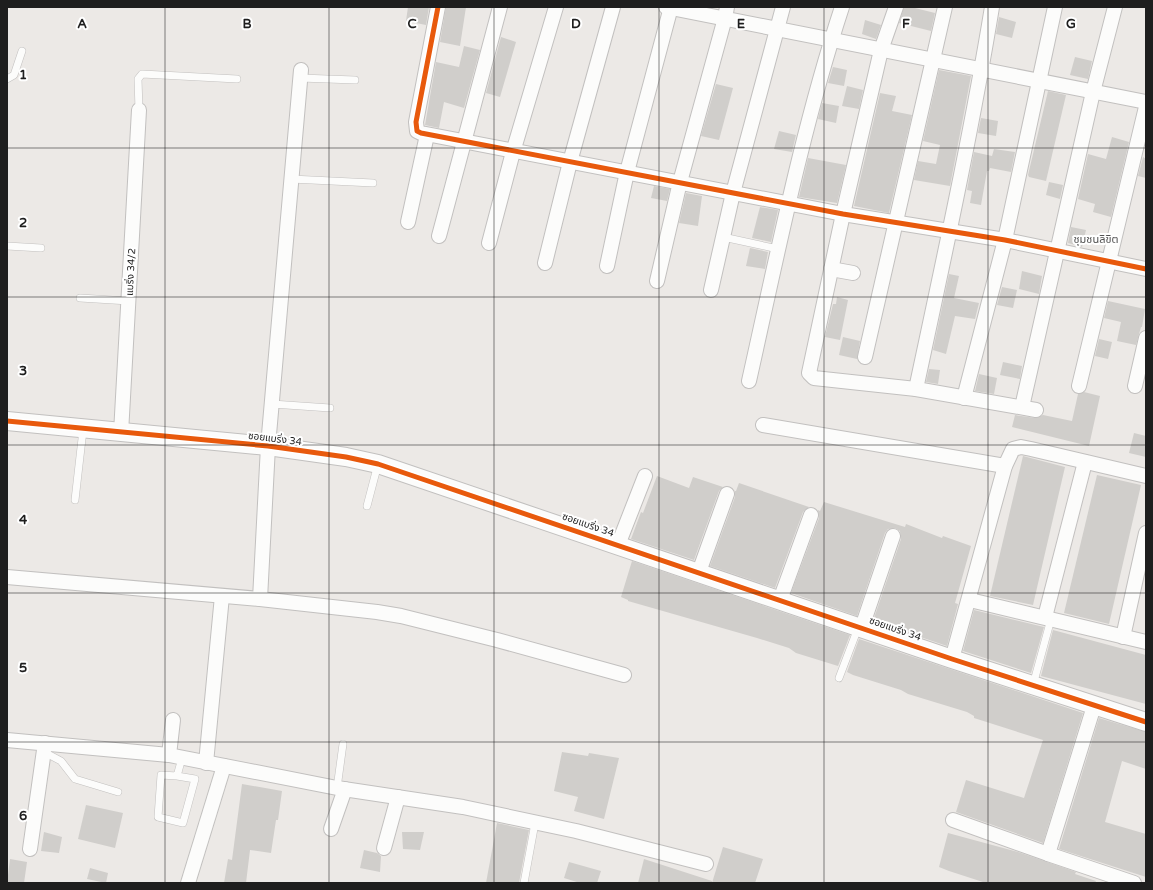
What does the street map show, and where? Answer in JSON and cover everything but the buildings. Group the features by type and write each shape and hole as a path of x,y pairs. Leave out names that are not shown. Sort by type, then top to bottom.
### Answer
{"street":[{"path":"438,7 416,122 417,131 427,135 733,193 789,202 843,214 1005,240 1057,252 1146,269"},
{"path":"439,236 500,7"},
{"path":"489,243 513,152 556,7"},
{"path":"545,263 570,162 613,7"},
{"path":"607,266 627,172 669,7 726,12 778,29 1146,102"},
{"path":"711,290 733,193 783,7"},
{"path":"749,380 789,202 831,40 842,7"},
{"path":"896,7 881,50 843,214 809,367 809,373 811,377 916,389 964,398 1022,406 1036,410"},
{"path":"865,357 945,7"},
{"path":"916,389 950,231 982,70 992,7"},
{"path":"964,398 1005,240 1055,7"},
{"path":"1022,406 1093,92 1115,7"},
{"path":"658,281 680,182 726,12"},
{"path":"260,600 268,446 300,74"},
{"path":"1079,386 1146,107"},
{"name":"แบริ่ง 34/2","path":"121,434 139,110"},
{"path":"408,222 427,135"},
{"path":"831,269 853,273"},
{"path":"1135,386 1146,338"},
{"name":"ซอยแบริ่ง 34","path":"7,422 121,434 268,446 346,457 378,464 860,626 952,659 1146,722"},
{"path":"763,425 1005,466"},
{"path":"952,659 970,600 1005,466 1013,449 1021,447 1146,476"},
{"path":"1048,618 1085,462"},
{"path":"618,545 645,476"},
{"path":"699,572 727,494"},
{"path":"780,600 811,515"},
{"path":"1123,637 1146,533"},
{"path":"860,626 893,536"},
{"path":"7,577 345,608 401,616 498,640 624,675"},
{"path":"206,762 222,596"},
{"path":"970,600 1146,642"},
{"path":"1048,854 1094,706"},
{"path":"172,720 175,756"},
{"path":"7,740 44,748 175,756 341,788 463,807 628,843 706,864"},
{"path":"30,849 44,748"},
{"path":"188,883 224,766"},
{"path":"331,829 341,788"},
{"path":"384,848 398,797"},
{"path":"953,820 1134,883"}],"lane":[{"path":"7,79 14,75 22,51"},
{"path":"139,110 138,79 142,74 238,79"},
{"path":"300,74 354,80"},
{"path":"291,180 373,183"},
{"path":"723,237 778,249"},
{"path":"7,246 41,248"},
{"path":"80,298 129,301"},
{"path":"272,404 330,408"},
{"path":"75,500 83,430"},
{"path":"367,506 378,464"},
{"path":"1033,686 1048,618"},
{"path":"839,678 860,626"},
{"path":"341,788 343,744"},
{"path":"44,748 61,761 75,779 118,792"},
{"path":"175,756 177,776"},
{"path":"161,775 177,776 195,779 183,823 158,817 161,775"},
{"path":"524,883 535,823"}],"cycle path":[{"path":"438,7 416,122 417,131 421,133 843,214 1005,240 1146,269"},
{"path":"7,421 268,446 346,457 378,464 952,659 1146,722"}],"district":[{"name":"ชุมชนลิขิต","path":"1096,239"}]}
